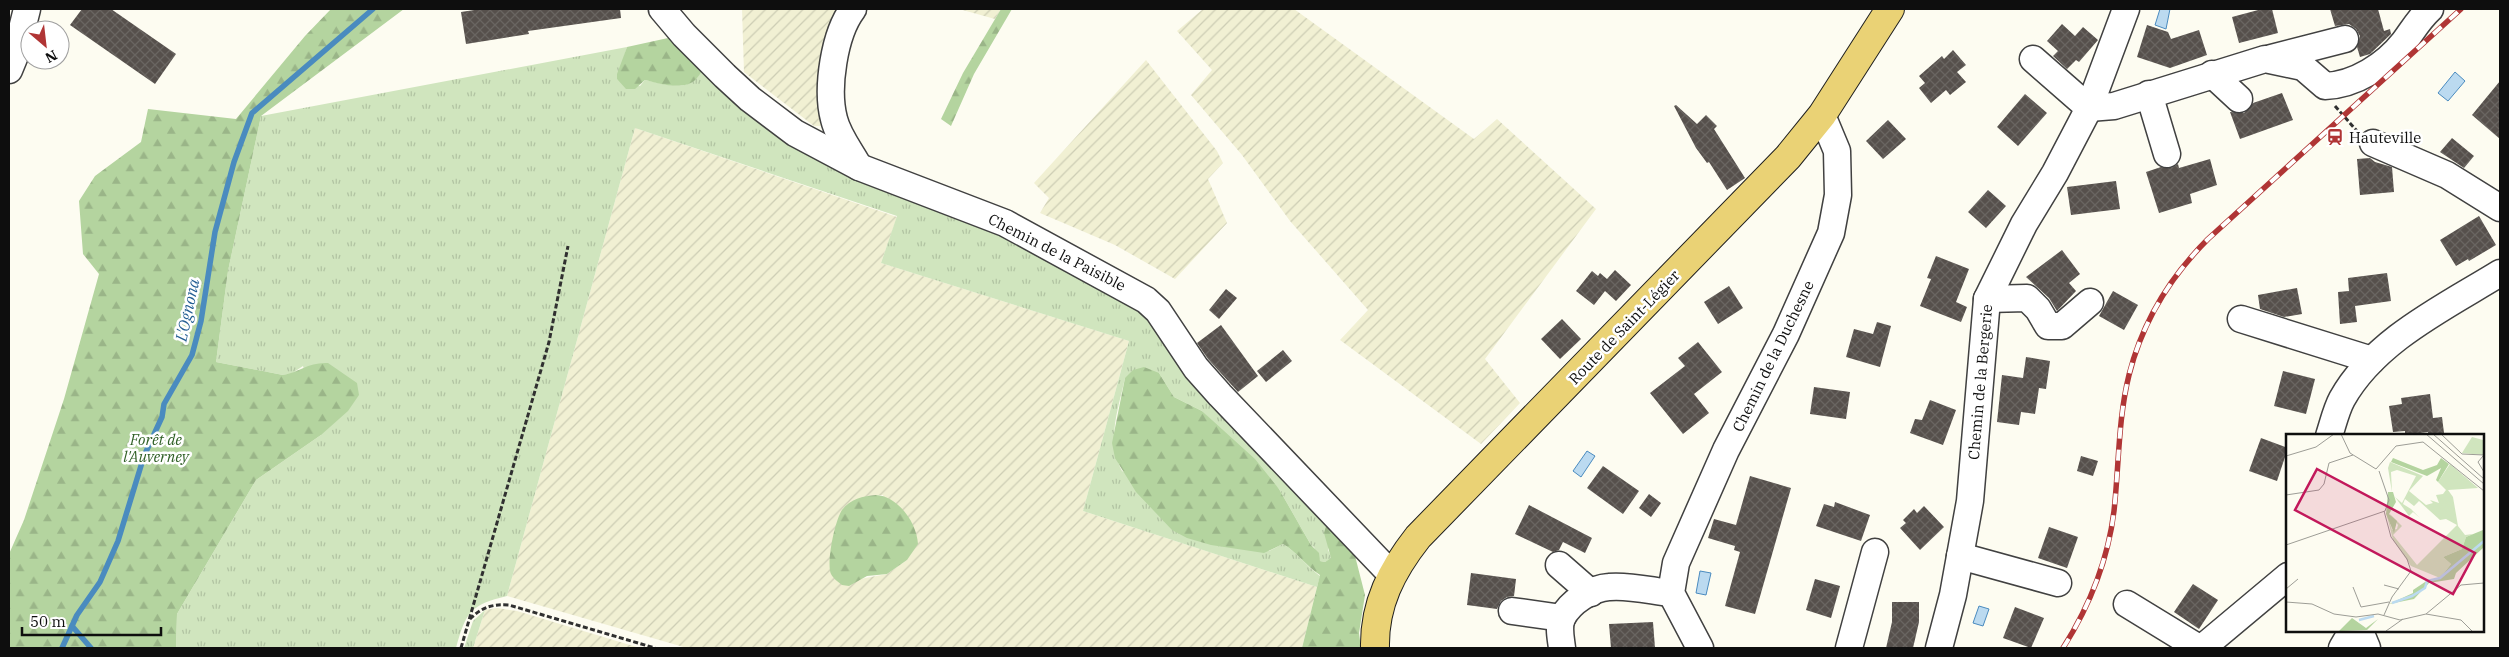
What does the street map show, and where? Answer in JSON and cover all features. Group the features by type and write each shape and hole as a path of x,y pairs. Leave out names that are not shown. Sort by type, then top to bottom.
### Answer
{"main road":[{"name":"Route de Saint-Légier","path":"1375,648 1375,626 1379,603 1392,575 1408,549 1433,521 1788,157 1822,115 1890,9"}],"street":[{"path":"9,70 16,53 27,9"},
{"path":"853,9 839,36 833,67 831,98 834,120 859,167"},
{"name":"Chemin de la Bergerie","path":"1939,648 1953,595 1970,501 1987,299 2024,224 2089,108 2126,9"},
{"path":"2265,60 2303,67 2325,86 2352,81 2383,63 2404,42 2419,20 2430,9"},
{"name":"Chemin de la Paisible","path":"665,12 725,76 795,133 859,167 1005,224 1146,300 1158,311 1196,368 1220,395 1392,575"},
{"path":"2033,59 2089,108 2114,106 2212,74 2345,39"},
{"path":"2212,74 2239,99"},
{"path":"2149,94 2167,154"},
{"name":"Chemin de la Duchesne","path":"1672,593 1676,564 1726,450 1786,334 1831,233 1838,195 1837,150 1822,115"},
{"path":"2373,143 2447,174 2500,208"},
{"path":"2330,434 2342,400 2372,360 2416,325 2500,273"},
{"path":"1987,299 2027,298 2038,309 2048,326 2062,326 2090,302"},
{"path":"2241,319 2372,360"},
{"path":"1849,648 1875,552"},
{"path":"1960,556 2058,583"},
{"path":"1559,566 1591,593"},
{"path":"2127,604 2200,648 2286,578"},
{"path":"1562,648 1560,633 1562,618 1574,601 1608,586 1672,593 1700,648"},
{"path":"1512,611 1562,618"},
{"path":"2342,648 2351,632"},
{"path":"2360,632 2368,648"}],"path":[{"path":"2325,86 2331,92 2331,99 2348,122 2373,143"},
{"path":"461,648 549,342 568,246"},
{"path":"470,619 477,612 489,606 509,605 655,648"}],"green space":[{"name":"Forêt de l'Auverney","path":"331,9 404,9 261,116 228,271 216,362 283,375 315,364 328,363 357,383 359,395 348,411 321,435 256,480 177,614 176,648 9,648 9,554 24,520 64,399 99,274 83,254 79,201 95,176 141,142 148,109 236,119 305,36"},
{"path":"742,9 853,9 836,126 814,126 744,72"},
{"path":"959,9 1001,9 995,19"},
{"path":"1001,9 1012,9 974,74 951,126 941,119 963,73"},
{"path":"1203,9 1294,9 1474,139 1497,119 1596,209 1485,359 1520,403 1481,444 1340,340 1368,310 1290,221 1242,155 1191,95 1212,70 1177,31"},
{"path":"668,38 704,68 697,78 689,84 676,86 645,80 635,89 626,89 617,79 617,74 627,47"},
{"path":"627,47 617,79 640,86 645,80 679,86 692,82 704,68 747,106 1123,291 1331,520 1328,550 1332,558 1325,562 1320,561 1314,547 1311,545 1279,489 1202,411 1174,397 1159,373 1125,378 1114,437 1117,459 1122,471 1269,551 1283,544 1320,576 1317,587 1083,511 1129,341 881,263 897,216 635,128 507,596 485,603 471,612 463,626 456,648 176,648 177,614 256,480 321,435 303,366 291,374 283,375 216,362 228,271 261,116"},
{"path":"1146,60 1217,151 1223,163 1208,179 1227,223 1175,279 1115,245 1040,213 1049,198 1034,183"},
{"path":"635,128 897,217 881,263 1129,341 1083,511 1317,587 1302,648 687,648 507,596","holes":["883,495 907,560 887,574 860,579 867,496"]},
{"path":"1144,367 1159,373 1174,397 1202,411 1255,459 1279,489 1311,545 1319,553 1320,561 1325,562 1331,558 1324,533 1327,523 1352,544 1365,595 1359,633 1361,648 1302,648 1320,575 1288,547 1283,544 1264,553 1211,545 1187,538 1172,530 1136,492 1115,458 1112,443 1125,378 1133,370"},
{"path":"876,495 892,500 905,512 914,528 918,544 907,560 887,574 867,576 849,586 842,585 831,574 830,569 832,542 839,515 845,506 853,501 862,497"},
{"path":"497,608 517,611 640,648 473,648 485,610"},
{"path":"485,610 473,648 464,648 473,621"}],"water":[{"path":"2160,9 2170,9 2166,29 2155,25"},
{"path":"2455,72 2465,81 2448,101 2438,93"},
{"path":"1587,451 1595,456 1581,477 1573,471"},
{"path":"1700,571 1711,573 1706,595 1696,593"},
{"path":"1979,606 1989,609 1983,626 1973,623"}],"building":[{"path":"82,9 111,9 176,54 155,84 70,25"},
{"path":"481,9 620,9 621,18 528,31 529,34 466,44 461,12"},
{"path":"2262,9 2272,9 2278,33 2239,43 2232,17"},
{"path":"2330,9 2378,9 2384,31 2390,29 2391,34 2370,54 2360,57 2357,47 2360,36 2356,29 2349,24 2335,26"},
{"path":"2062,24 2075,36 2083,27 2098,40 2079,62 2076,60 2067,69 2053,56 2058,51 2047,41"},
{"path":"2147,25 2168,32 2171,39 2199,30 2207,55 2170,68 2137,57"},
{"path":"1953,50 1966,65 1957,72 1966,82 1950,95 1946,90 1931,103 1919,88 1925,83 1919,76 1942,56 1944,59"},
{"path":"2500,81 2500,139 2472,115"},
{"path":"2282,93 2293,120 2240,139 2230,112 2244,113 2253,103"},
{"path":"2025,94 2047,113 2018,146 1997,127"},
{"path":"1676,105 1697,124 1706,115 1717,126 1714,129 1745,178 1727,190 1709,162 1707,163 1696,148 1674,106"},
{"path":"1888,120 1906,139 1883,159 1866,141"},
{"path":"2452,138 2474,156 2464,168 2440,152"},
{"path":"2370,158 2375,162 2392,167 2394,192 2360,195 2357,159"},
{"path":"2210,159 2217,185 2190,194 2192,203 2159,213 2146,172 2161,167 2171,168 2178,164 2179,168"},
{"path":"2116,181 2120,209 2071,215 2067,187"},
{"path":"1988,190 2006,206 1986,228 1968,212"},
{"path":"2479,216 2496,245 2469,261 2468,259 2456,266 2440,240"},
{"path":"2062,250 2080,274 2069,283 2076,291 2057,311 2049,298 2026,277"},
{"path":"1936,256 1969,269 1956,302 1967,307 1961,322 1920,306 1931,279 1927,278"},
{"path":"1615,270 1631,285 1616,301 1605,291 1594,305 1576,291 1592,271 1598,276 1600,273 1607,279"},
{"path":"2387,273 2391,301 2355,306 2357,322 2340,324 2338,292 2349,291 2348,278"},
{"path":"1729,286 1743,308 1718,324 1704,302"},
{"path":"2297,288 2302,314 2284,317 2260,309 2258,295"},
{"path":"1226,289 1237,298 1219,319 1209,310"},
{"path":"2113,291 2138,305 2124,330 2099,316"},
{"path":"1562,319 1581,339 1560,359 1541,339"},
{"path":"1877,322 1891,326 1880,367 1846,357 1854,329 1873,334"},
{"path":"1221,325 1258,376 1238,392 1208,359 1197,343"},
{"path":"1698,342 1722,372 1694,394 1709,413 1683,434 1650,393 1685,366 1678,358"},
{"path":"1283,350 1292,361 1266,382 1257,371"},
{"path":"2026,357 2050,361 2046,389 2039,388 2035,414 2021,412 2019,425 1997,422 2002,375 2023,378"},
{"path":"2283,371 2315,379 2306,414 2274,406"},
{"path":"1814,387 1850,392 1846,419 1810,414"},
{"path":"2430,394 2433,418 2442,417 2444,433 2405,434 2405,431 2393,432 2389,406 2402,404 2401,398"},
{"path":"1930,400 1956,410 1943,445 1910,433 1915,419 1922,420"},
{"path":"2261,438 2286,447 2286,454 2277,481 2249,471"},
{"path":"2081,456 2098,461 2093,476 2077,471"},
{"path":"1603,466 1639,491 1623,514 1587,488"},
{"path":"1750,476 1791,488 1755,614 1725,606 1740,552 1734,550 1735,546 1708,538 1714,519 1736,525"},
{"path":"1649,494 1661,503 1651,517 1639,508"},
{"path":"1835,502 1870,515 1861,541 1816,526 1824,504 1834,507"},
{"path":"1529,505 1592,538 1585,553 1563,542 1559,550 1553,552 1515,534"},
{"path":"1924,506 1944,527 1920,550 1900,528 1906,523 1903,520 1914,509 1917,513"},
{"path":"2049,527 2078,537 2067,568 2038,558"},
{"path":"1471,573 1516,579 1514,596 1507,597 1501,601 1497,609 1467,605"},
{"path":"1815,579 1840,586 1831,618 1806,610"},
{"path":"2193,584 2218,600 2199,629 2174,612"},
{"path":"1892,602 1919,602 1919,622 1913,648 1886,648 1892,622"},
{"path":"2015,607 2044,618 2031,648 2003,638"},
{"path":"1653,622 1655,648 1611,648 1609,624"}],"waterway":[{"name":"L'Ognona","path":"62,648 77,615 100,582 118,541 144,456 162,417 164,404 192,355 201,321 215,232 234,162 252,113 373,9"},
{"path":"72,626 91,648"}],"railway":[{"path":"2063,648 2089,600 2107,547 2114,511 2125,392 2141,337 2159,302 2181,269 2208,239 2461,9"}],"place":[{"name":"Hauteville","path":"2335,137"}]}
